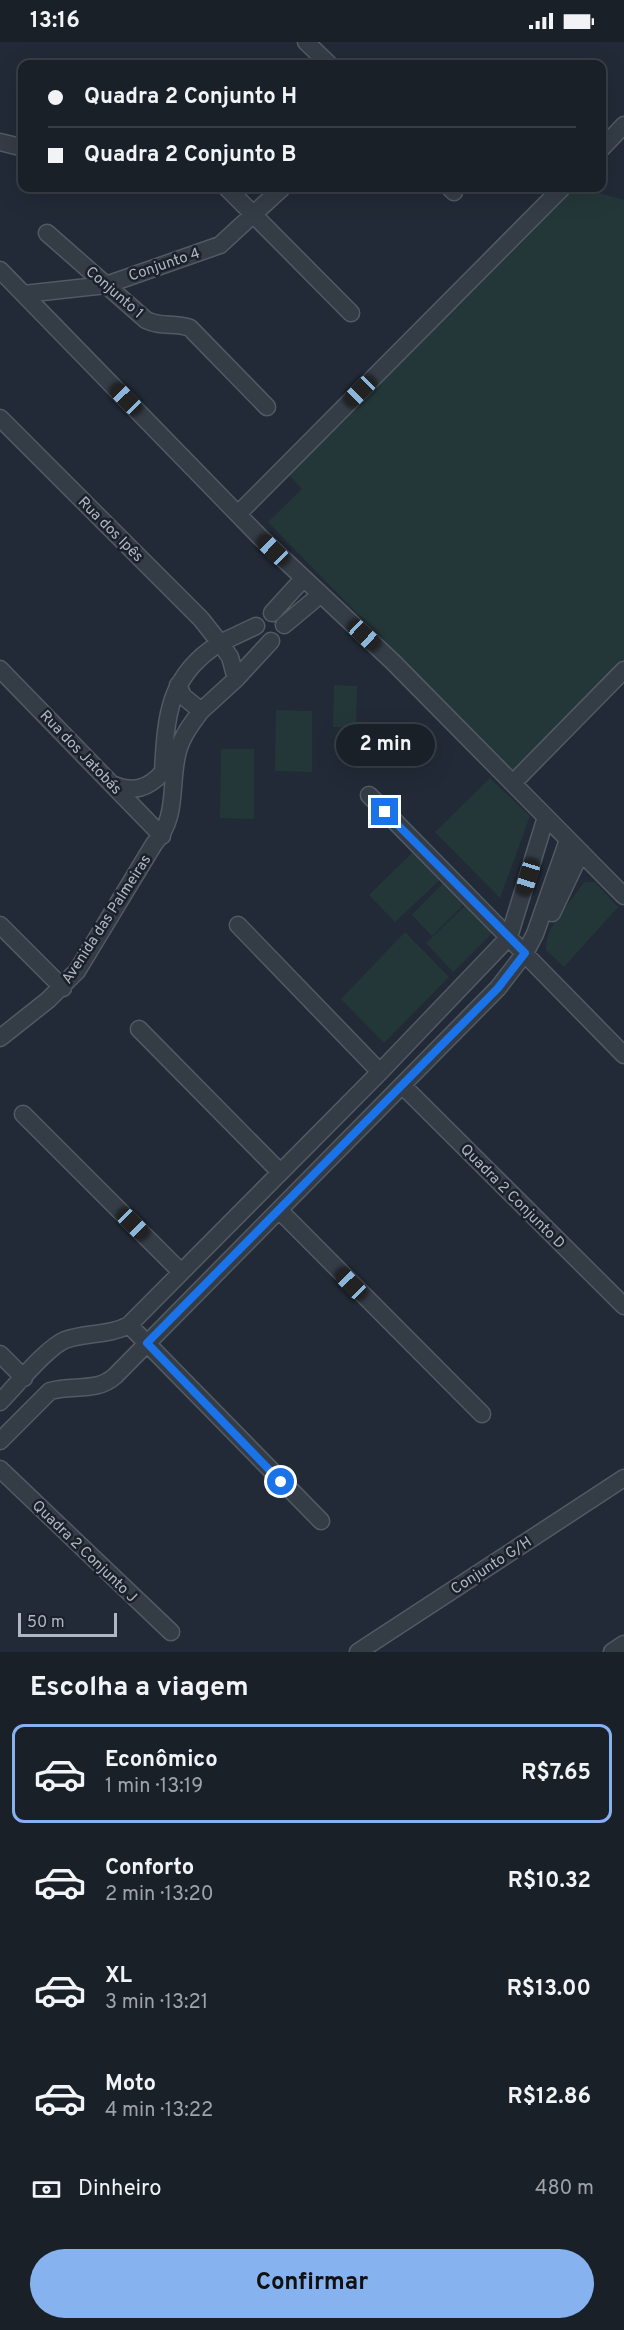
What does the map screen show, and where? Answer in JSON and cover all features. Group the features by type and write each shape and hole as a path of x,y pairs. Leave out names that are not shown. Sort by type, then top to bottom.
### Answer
{"street":[{"path":"306,42 325,60"},
{"path":"606,144 624,125"},
{"path":"0,142 18,146"},
{"path":"231,192 351,313"},
{"name":"Conjunto 4","path":"24,294 106,285 220,245 278,192"},
{"path":"238,514 558,192"},
{"name":"Conjunto 1","path":"47,233 152,323 157,326 179,324 190,328 267,407"},
{"path":"0,270 238,514 303,579 393,662 624,896"},
{"name":"Rua dos Ipês","path":"0,418 201,620 220,644"},
{"path":"303,579 280,617 320,595"},
{"name":"Avenida das Palmeiras","path":"159,832 167,715 178,685 198,658 256,626"},
{"name":"Avenida das Palmeiras","path":"0,1038 63,988 77,971 159,832 173,804 178,750 189,726 271,641"},
{"path":"220,644 230,657 236,679"},
{"name":"Rua dos Jatobás","path":"0,669 119,786 159,832"},
{"path":"513,783 624,670"},
{"path":"178,685 183,696 201,711"},
{"path":"119,786 148,786 163,772"},
{"path":"369,795 624,1055"},
{"path":"0,1402 57,1344 77,1337 113,1332 129,1325 335,1118 509,937 546,817"},
{"path":"526,954 568,840"},
{"path":"0,1440 50,1391 59,1388 96,1387 106,1384 279,1210 498,988 544,929 581,852"},
{"path":"0,925 63,988"},
{"path":"238,925 380,1072"},
{"path":"139,1029 280,1172"},
{"name":"Quadra 2 Conjunto D","path":"402,1085 624,1306"},
{"path":"23,1114 180,1272"},
{"path":"335,1118 352,1136"},
{"path":"279,1210 482,1414"},
{"path":"225,1228 242,1246"},
{"path":"129,1325 321,1521"},
{"path":"0,1354 24,1378"},
{"name":"Quadra 2 Conjunto J","path":"0,1469 171,1632"},
{"name":"Conjunto G/H","path":"358,1652 624,1478"},
{"path":"612,1652 624,1644"}],"shaded area":[{"path":"569,192 596,192 624,200 624,667 517,777 268,522 302,489 287,473"},
{"path":"334,685 357,686 356,728 333,727"},
{"path":"276,710 312,711 312,772 275,771"},
{"path":"221,749 254,749 254,819 220,818"},
{"path":"490,778 530,816 500,898 435,832"},
{"path":"416,849 443,877 395,922 369,895"},
{"path":"447,879 467,901 432,936 412,915"},
{"path":"584,882 595,882 618,907 564,967 546,950 547,941 554,923"},
{"path":"469,902 496,929 453,972 426,943"},
{"path":"405,932 449,977 384,1043 341,999"}],"route":[{"path":"281,1482 147,1343 498,988 525,953 385,812"}]}
